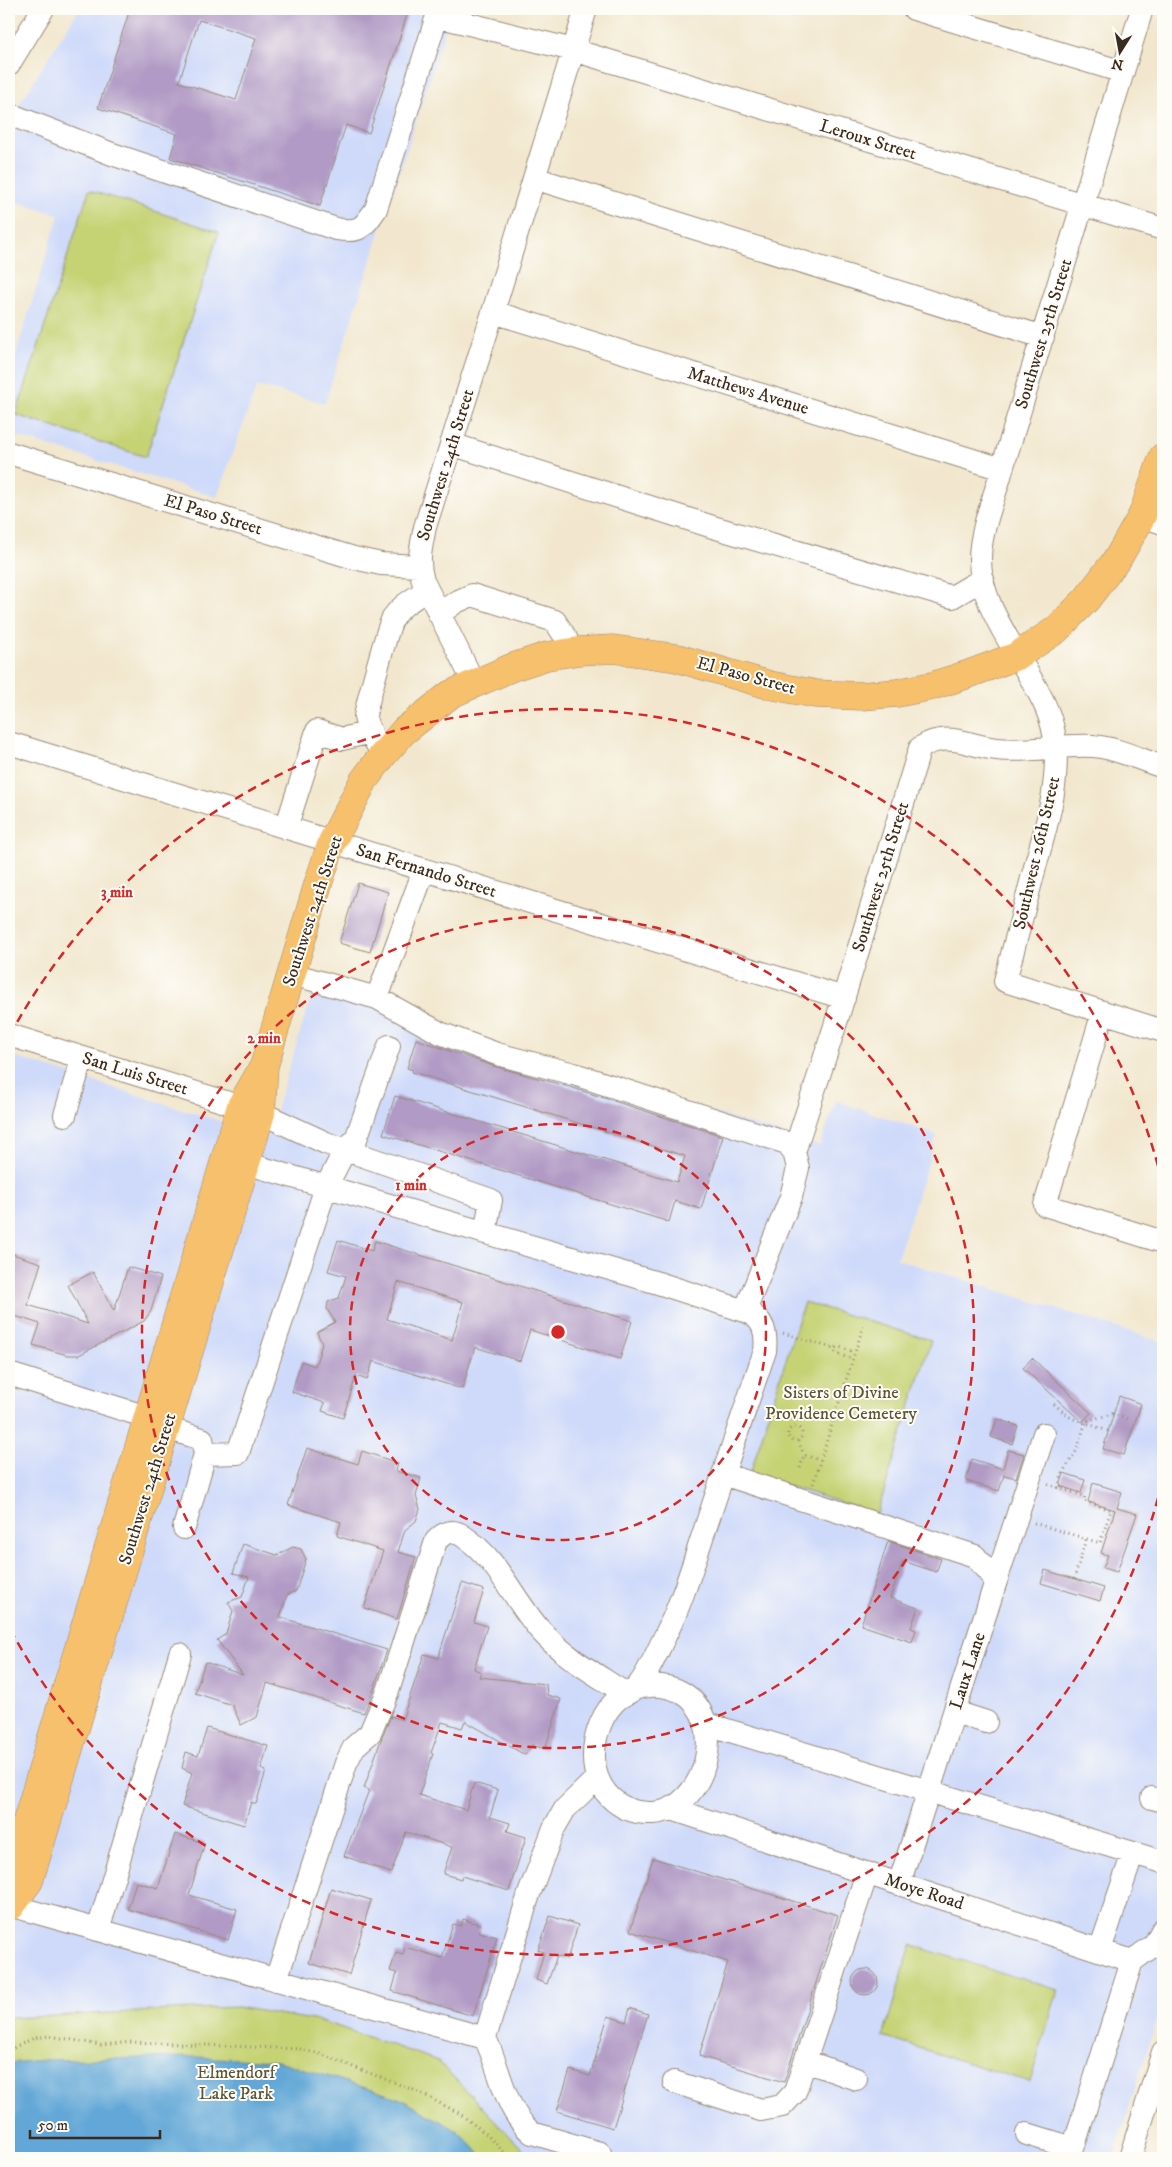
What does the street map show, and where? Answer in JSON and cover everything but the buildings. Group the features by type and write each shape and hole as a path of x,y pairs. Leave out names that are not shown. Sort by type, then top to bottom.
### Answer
{"main road":[{"path":"1017,656 1056,630 1086,600 1118,558 1152,520 1163,457"},
{"name":"El Paso Street","path":"474,683 548,656 571,652 613,649 677,658 769,685 816,694 862,696 897,693 932,686 1017,656"},
{"name":"Southwest 24th Street","path":"10,1908 29,1881 251,1110 332,842 356,796 377,744 404,732 451,694 474,683"},
{"name":"Southwest 24th Street","path":"161,1423 245,1163 251,1110"}],"street":[{"path":"9,64 43,9"},
{"name":"Southwest 24th Street","path":"418,566 425,527 586,9"},
{"path":"914,9 1123,72"},
{"name":"Southwest 25th Street","path":"1017,656 994,613 983,579 980,557 983,537 1142,9"},
{"path":"9,114 112,154 336,229 350,232 364,228 376,209 438,12"},
{"name":"Leroux Street","path":"438,12 573,50 1163,229"},
{"path":"534,178 1043,337"},
{"name":"Matthews Avenue","path":"493,312 1002,469"},
{"path":"451,444 713,527 952,597 983,579"},
{"name":"El Paso Street","path":"9,453 354,558 381,564 418,566"},
{"path":"418,566 427,590 474,683"},
{"path":"377,744 365,716 392,620 401,608 427,590"},
{"path":"439,614 456,602 472,595 555,621 566,638 571,652"},
{"name":"Southwest 26th Street","path":"1017,656 1042,699 1054,731 1057,774 1049,813 1005,981 1104,1012"},
{"path":"286,828 317,731 342,739 377,744"},
{"name":"Southwest 25th Street","path":"797,1145 920,748 935,740 948,738 998,750 1055,748"},
{"name":"San Fernando Street","path":"9,743 844,998"},
{"path":"1055,748 1093,746 1110,749 1163,767"},
{"path":"377,998 424,870"},
{"path":"292,974 377,998 440,1033 497,1054 574,1074 797,1145 798,1168 791,1197 745,1311"},
{"path":"1163,1031 1104,1012 1045,1205 1163,1242"},
{"name":"San Luis Street","path":"9,1035 251,1110 326,1143 491,1200 486,1233"},
{"path":"205,1454 238,1453 326,1187 345,1150 356,1140 389,1046"},
{"path":"64,1115 82,1058"},
{"path":"245,1163 658,1283 745,1311 757,1317 766,1332 765,1351 682,1596 665,1636 632,1691"},
{"path":"9,1374 161,1423 202,1439 205,1454 184,1528"},
{"name":"Laux Lane","path":"899,1884 1044,1434"},
{"path":"723,1474 975,1556 996,1581"},
{"path":"276,1980 346,1763 354,1747 370,1733 388,1691 436,1541 441,1535 448,1532 457,1533 482,1551 498,1570 524,1610 542,1632 585,1668 632,1691"},
{"path":"98,1930 180,1654"},
{"path":"661,1685 676,1689 695,1702 704,1714 707,1724 709,1739 705,1763 696,1785 685,1799 672,1809 654,1813 637,1812 618,1805 606,1794 597,1778 594,1756 600,1726 613,1704 632,1691 661,1685"},
{"path":"955,1712 986,1722"},
{"path":"707,1724 1163,1862"},
{"path":"597,1778 565,1809 554,1828 529,1894 485,2038 494,2055 512,2108 523,2126 532,2133 600,2153"},
{"name":"Moye Road","path":"672,1809 1132,1961"},
{"path":"1100,1950 1133,1853"},
{"path":"674,2082 761,2110 782,2106 794,2092 867,1873"},
{"path":"10,1908 98,1930 485,2038"},
{"path":"1027,2134 1072,2153 1132,1961 1154,1945 1163,1929"},
{"path":"1130,2158 1159,2080 1163,2052"},
{"path":"805,2061 856,2079"}],"path":[{"path":"808,1502 864,1324"},
{"path":"763,1327 832,1348 839,1347 855,1352"},
{"path":"832,1348 837,1354 852,1359"},
{"path":"1054,1404 1071,1418 1108,1431"},
{"path":"1058,1488 1063,1472 1077,1450 1086,1421 1112,1414 1127,1419"},
{"path":"792,1428 802,1431 802,1438 798,1441 794,1441 789,1437 789,1432 792,1428"},
{"path":"798,1441 804,1455 800,1468"},
{"path":"804,1455 820,1460"},
{"path":"1017,1518 1100,1544 1111,1510 1084,1501 1085,1496 1029,1479"},
{"path":"1074,1579 1086,1539"},
{"path":"9,2050 34,2038 50,2036 101,2045 132,2042 300,2049 320,2054 416,2091 459,2113 486,2134 510,2158"}],"shaded area":[{"path":"79,9 452,9 325,403 257,386 217,497 9,434 9,376 59,215 9,199 9,121"},
{"path":"314,987 820,1146 836,1101 937,1135 897,1259 1163,1342 1163,2001 1113,2158 531,2158 438,2061 237,2007 9,2018 9,1055 268,1136"}],"green space":[{"path":"89,190 219,232 146,457 16,415"},
{"name":"Sisters of Divine Providence Cemetery","path":"804,1302 931,1340 877,1514 750,1474"},
{"path":"911,1945 1058,1990 1030,2082 883,2037"},
{"name":"Elmendorf Lake Park","path":"237,2007 324,2022 438,2061 531,2158 9,2158 9,2018"}],"water":[{"name":"Elmendorf Lake Park","path":"195,2057 278,2061 399,2098 458,2131 484,2158 9,2158 9,2063 43,2060"}]}
